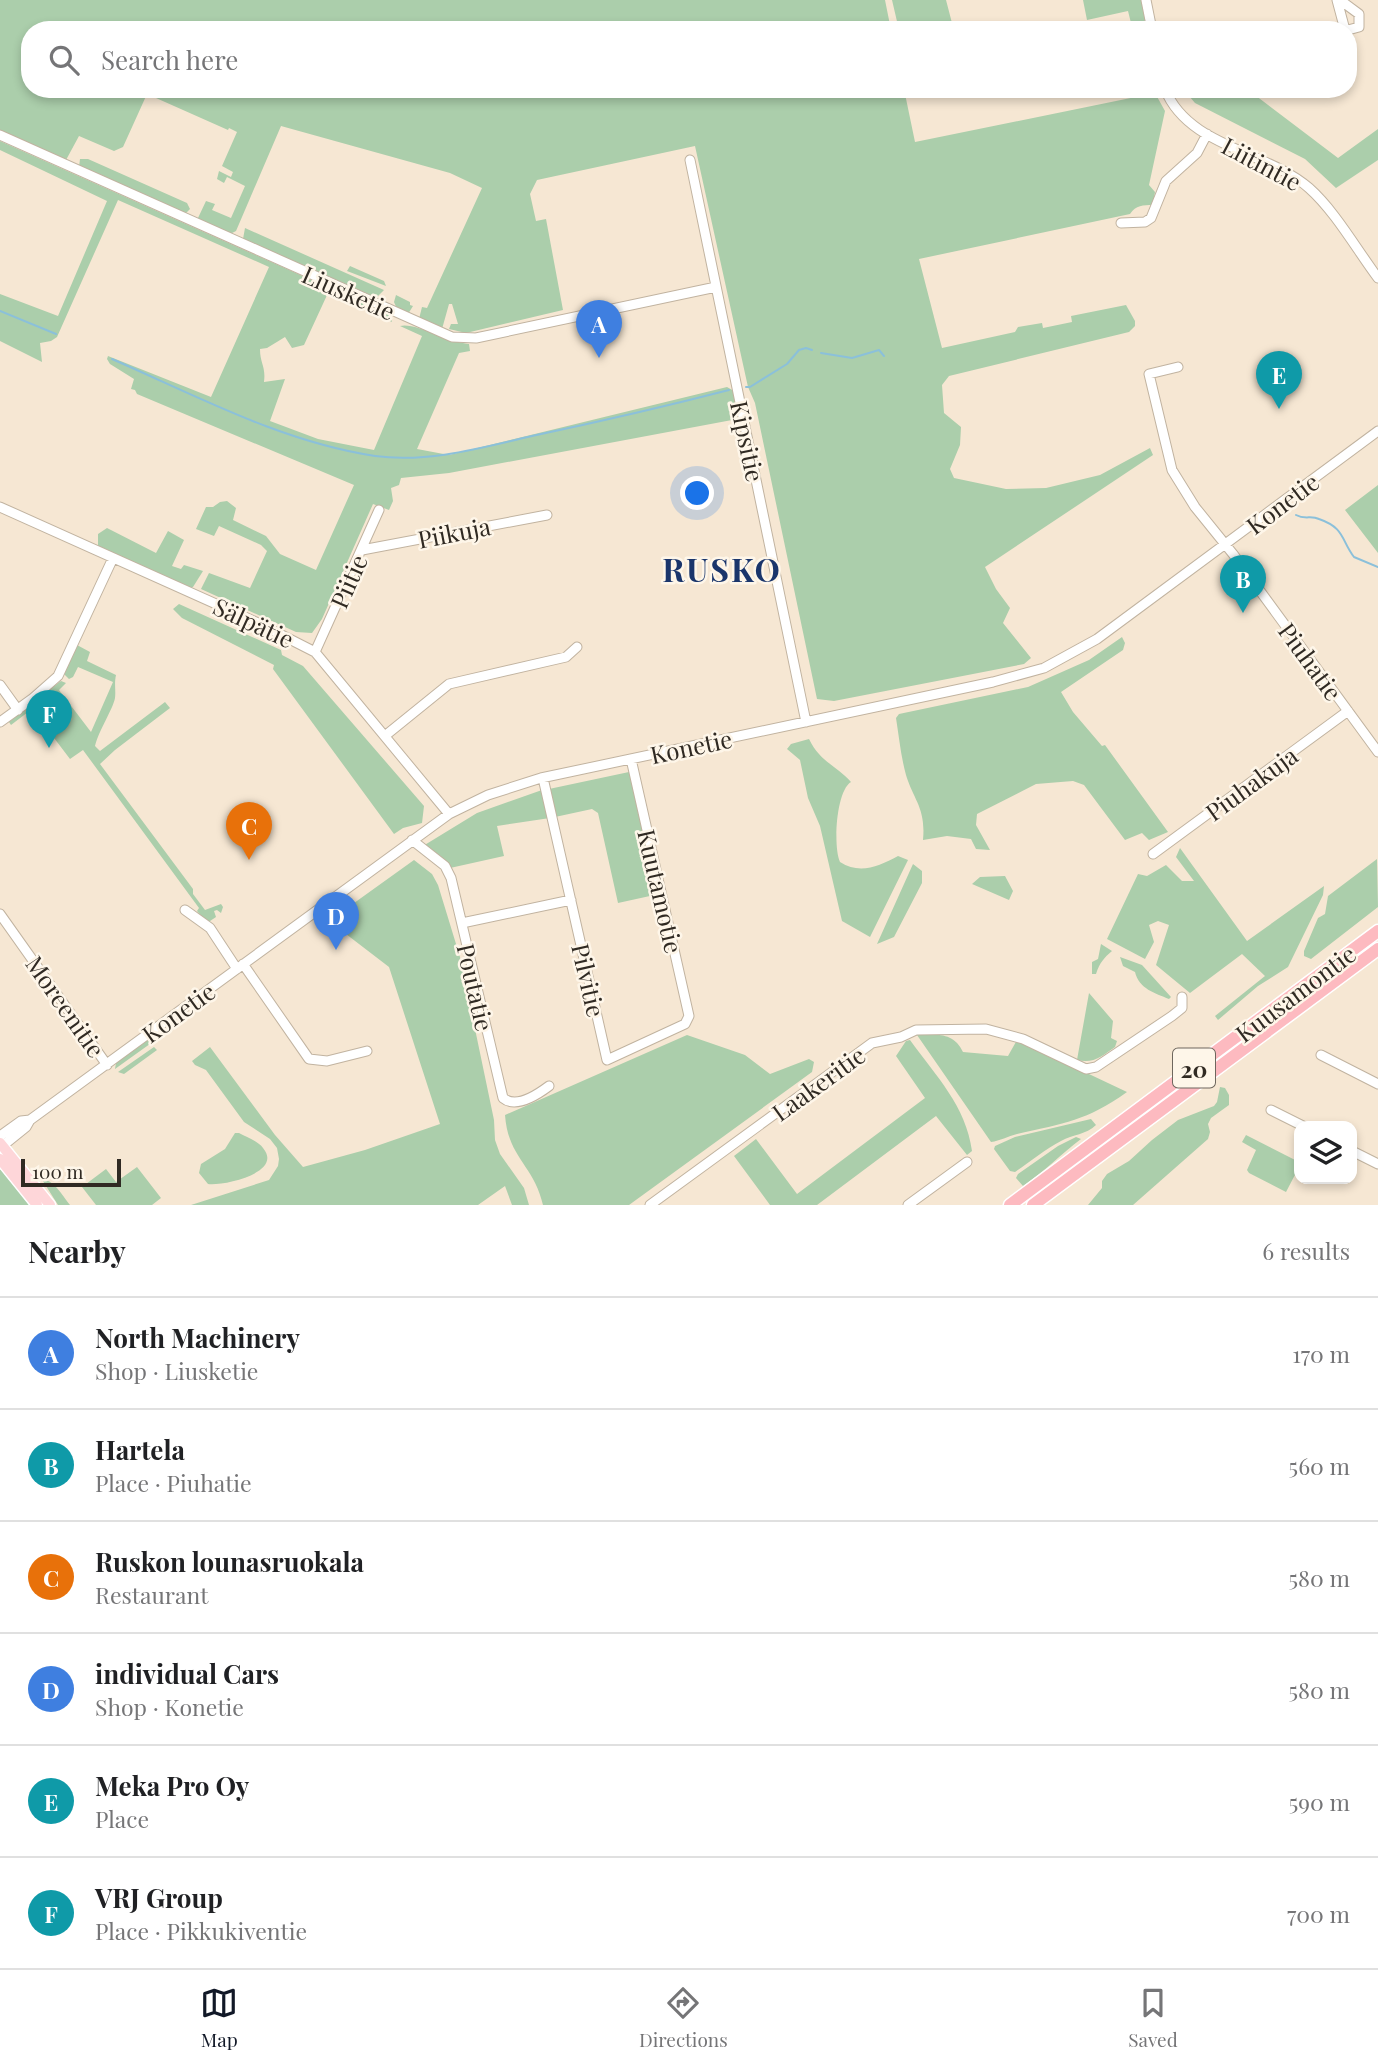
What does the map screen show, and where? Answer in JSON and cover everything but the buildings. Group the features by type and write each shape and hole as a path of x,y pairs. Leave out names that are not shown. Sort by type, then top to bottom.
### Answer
{"highway":[{"name":"Kuusamontie","path":"1010,1205 1378,932"},
{"name":"Kuusamontie","path":"1033,1205 1378,949"}],"main road":[{"path":"1,1143 50,1205"},
{"path":"0,1159 37,1205"}],"street":[{"path":"1146,0 1150,21"},
{"path":"1338,0 1344,21"},
{"path":"1338,0 1359,14 1357,28"},
{"name":"Liitintie","path":"1169,98 1182,116 1207,134 1308,187 1330,212 1378,278"},
{"path":"1121,223 1144,222 1151,218 1166,181 1196,153 1207,134"},
{"name":"Liusketie","path":"0,135 452,337 476,338 716,287"},
{"name":"Kipsitie","path":"690,160 806,722"},
{"name":"Piuhatie","path":"1178,368 1149,374 1172,470 1195,507 1378,752"},
{"name":"Konetie","path":"1,1143 449,814 488,795 543,778 993,682 1044,668 1097,639 1378,431"},
{"name":"Sälpätie","path":"0,507 315,652 449,814"},
{"name":"Piitie","path":"315,652 379,510"},
{"name":"Piikuja","path":"362,550 547,515"},
{"path":"0,722 58,676 113,558"},
{"path":"386,735 449,684 566,657 577,646"},
{"path":"0,685 18,710"},
{"name":"Piuhakuja","path":"1153,854 1348,711"},
{"name":"Kuutamotie","path":"607,1060 687,1022 689,1013 631,759"},
{"name":"Pilvitie","path":"543,778 607,1060"},
{"name":"Poutatie","path":"412,840 447,869 452,878 501,1096 506,1102 517,1102 549,1086"},
{"path":"462,923 571,900"},
{"path":"186,909 210,928 309,1059 327,1061 367,1051"},
{"name":"Moreenitie","path":"0,914 107,1065"},
{"name":"Laakeritie","path":"650,1205 872,1043 901,1037 916,1030 986,1029 1023,1039 1086,1069 1096,1067 1172,1016 1182,1007 1182,997"},
{"path":"1321,1055 1378,1084"},
{"path":"1271,1110 1294,1122"},
{"path":"1357,1154 1378,1164"},
{"path":"908,1205 967,1162"}],"green space":[{"path":"0,0 885,0 889,21 21,21 21,98 145,98 123,147 114,151 79,136 66,160 0,133"},
{"path":"892,0 946,0 951,21 897,21"},
{"path":"1083,0 1142,0 1144,21 1130,21 1128,11 1087,20"},
{"path":"156,98 906,98 915,142 1131,98 1158,98 1165,111 1149,185 1155,192 1153,205 1140,206 1130,214 919,259 942,348 1015,332 1018,327 1042,323 1043,328 1072,322 1071,316 1126,305 1135,321 1135,326 1129,332 949,376 942,385 944,413 961,427 960,445 950,469 954,478 1006,489 1046,488 1100,475 1150,448 1153,455 985,567 1010,608 1003,623 1031,658 1024,664 834,701 817,699 755,403 748,387 695,146 537,180 530,194 536,221 546,219 563,310 466,333 449,329 451,324 458,324 452,304 449,304 442,329 419,319 422,307 427,308 482,188 450,173 281,126 236,231 230,234 199,221 198,218 206,201 215,204 212,210 231,218 245,186 227,177 224,183 217,179 219,171 231,177 233,172 222,166 237,132 229,128 228,130"},
{"path":"1191,98 1259,98 1338,158 1378,129 1378,160 1336,188 1305,159 1195,103"},
{"path":"0,141 390,315 392,322 328,293 304,345 292,348 285,337 267,348 260,349 264,382 285,379 270,421 318,439 374,450 422,336 400,326 414,327 469,344 470,351 459,353 417,449 449,455 727,387 734,391 737,407 732,420 449,473 401,478 399,485 391,488 393,501 389,510 373,504 322,619 312,633 296,632 201,589 209,573 250,588 267,551 261,545 219,526 214,536 196,529 206,507 227,501 236,508 233,520 266,536 280,554 316,570 354,485 137,394 131,389 134,379 110,364 107,359 108,356 211,397 269,267 118,200 57,337 40,343 42,362 0,341 0,294 58,316 107,201 0,150"},
{"path":"80,159 88,159 187,203 190,209 185,214 79,167"},
{"path":"245,228 384,290 377,297 369,297 243,239"},
{"path":"350,266 384,281 386,286 347,271"},
{"path":"396,295 413,306 408,314 397,309 394,302"},
{"path":"1378,485 1378,553 1345,510"},
{"path":"107,528 156,553 168,531 184,540 172,566 181,569 184,565 203,571 190,588 98,547 98,534"},
{"path":"179,604 281,650 282,655 303,666 424,806 422,823 403,828 394,834 273,669 274,665 182,618 173,609"},
{"path":"1122,637 1125,643 1123,650 1061,692 1073,712 1102,746 1105,745 1168,832 1149,840 1142,833 1125,840 1084,785 1073,781 1036,784 977,814 976,825 990,850 976,849 971,839 947,836 923,840 921,812 903,761 896,718 899,714 1028,687 1089,660"},
{"path":"77,645 90,652 87,661 116,675 114,703 95,746 100,751 165,702 170,708 100,764 193,889 193,894 205,910 221,904 221,913 214,911 216,917 207,923 197,911 199,908 83,750 70,759 32,709 11,725 9,722 31,704 35,707 40,704 38,698 61,681 66,683 59,690 91,732 113,682 78,667 69,679 64,674"},
{"path":"809,739 823,758 851,782 842,796 837,820 840,862 855,868 869,868 898,856 908,860 870,937 842,921 820,826 808,798 800,760 787,749 791,744"},
{"path":"631,772 659,894 618,903 598,813 592,809 555,817 549,789"},
{"path":"542,790 550,818 497,826 504,856 450,868 423,846 477,813"},
{"path":"1180,848 1247,941 1324,886 1323,895 1288,967 1258,986 1218,1020 1215,1016 1265,976 1242,954 1190,993 1156,965 1169,925 1158,921 1149,925 1154,942 1145,959 1107,939 1138,874 1147,876 1166,865 1182,881 1194,881 1176,857"},
{"path":"1377,859 1378,907 1311,959 1304,956 1318,918 1325,914 1328,896"},
{"path":"414,860 432,874 438,885 460,957 494,1120 495,1140 500,1154 524,1188 529,1205 512,1205 505,1186 478,1205 191,1205 269,1180 278,1166 279,1159 277,1148 270,1139 244,1122 206,1070 192,1061 210,1047 275,1135 303,1167 365,1150 440,1124 389,967 329,921"},
{"path":"913,864 922,871 922,883 894,937 877,944"},
{"path":"1005,876 1013,891 1009,900 972,884 980,877"},
{"path":"1101,944 1112,951 1099,966 1096,974 1092,974 1092,962 1098,959"},
{"path":"1120,957 1142,965 1171,997 1169,999 1153,992 1140,983 1135,972 1123,966"},
{"path":"1089,993 1113,1021 1111,1038 1117,1041 1115,1047 1102,1056 1083,1061 1077,1060"},
{"path":"155,1035 161,1036 115,1069 116,1063"},
{"path":"687,1035 745,1055 770,1074 809,1059 814,1062 812,1072 629,1205 543,1205 534,1180 511,1142 505,1115"},
{"path":"917,1035 950,1038 963,1052 1008,1056 1017,1040 1127,1092 1075,1120 991,1142"},
{"path":"910,1040 957,1106 969,1135 972,1151 967,1155 936,1116 817,1205 770,1205 734,1156 756,1139 797,1194 925,1098 896,1056 906,1041"},
{"path":"154,1047 157,1050 124,1074 118,1072"},
{"path":"1220,1087 1225,1088 1229,1095 1229,1105 1211,1118 1208,1124 1208,1139 1133,1205 1088,1205 1102,1188 1102,1181 1107,1174 1129,1161 1178,1120 1214,1106"},
{"path":"1091,1119 1096,1125 1092,1128 1055,1144 1015,1172 1010,1171 994,1149 995,1146 1015,1137"},
{"path":"235,1133 255,1141 263,1148 267,1157 265,1164 259,1171 238,1180 208,1184 199,1173 201,1164 225,1149"},
{"path":"1246,1135 1294,1159 1294,1177 1286,1192 1249,1173 1247,1170 1256,1150 1242,1142"},
{"path":"1076,1137 1081,1139 1023,1186 1016,1178 1058,1146"},
{"path":"137,1167 161,1198 152,1205 96,1205 82,1187 106,1169 116,1182"},
{"path":"3,1168 33,1205 0,1205 0,1170"},
{"path":"41,1178 54,1185 70,1205 58,1205"}],"waterway":[{"path":"0,311 56,334"},
{"path":"746,387 787,364 799,350 812,350"},
{"path":"821,353 852,358 879,350 884,356"},
{"path":"112,359 273,429 340,449 395,458 435,456 474,449 729,390"},
{"path":"1296,515 1316,518 1334,526 1354,557 1378,567"}],"place":[{"name":"North Machinery","path":"599,358"},
{"name":"Meka Pro Oy","path":"1279,409"},
{"name":"Hartela","path":"1243,613"},
{"name":"VRJ Group","path":"49,748"},
{"name":"Ruskon lounasruokala","path":"249,860"},
{"name":"individual Cars","path":"336,950"}],"district":[{"name":"RUSKO","path":"722,568"}]}
